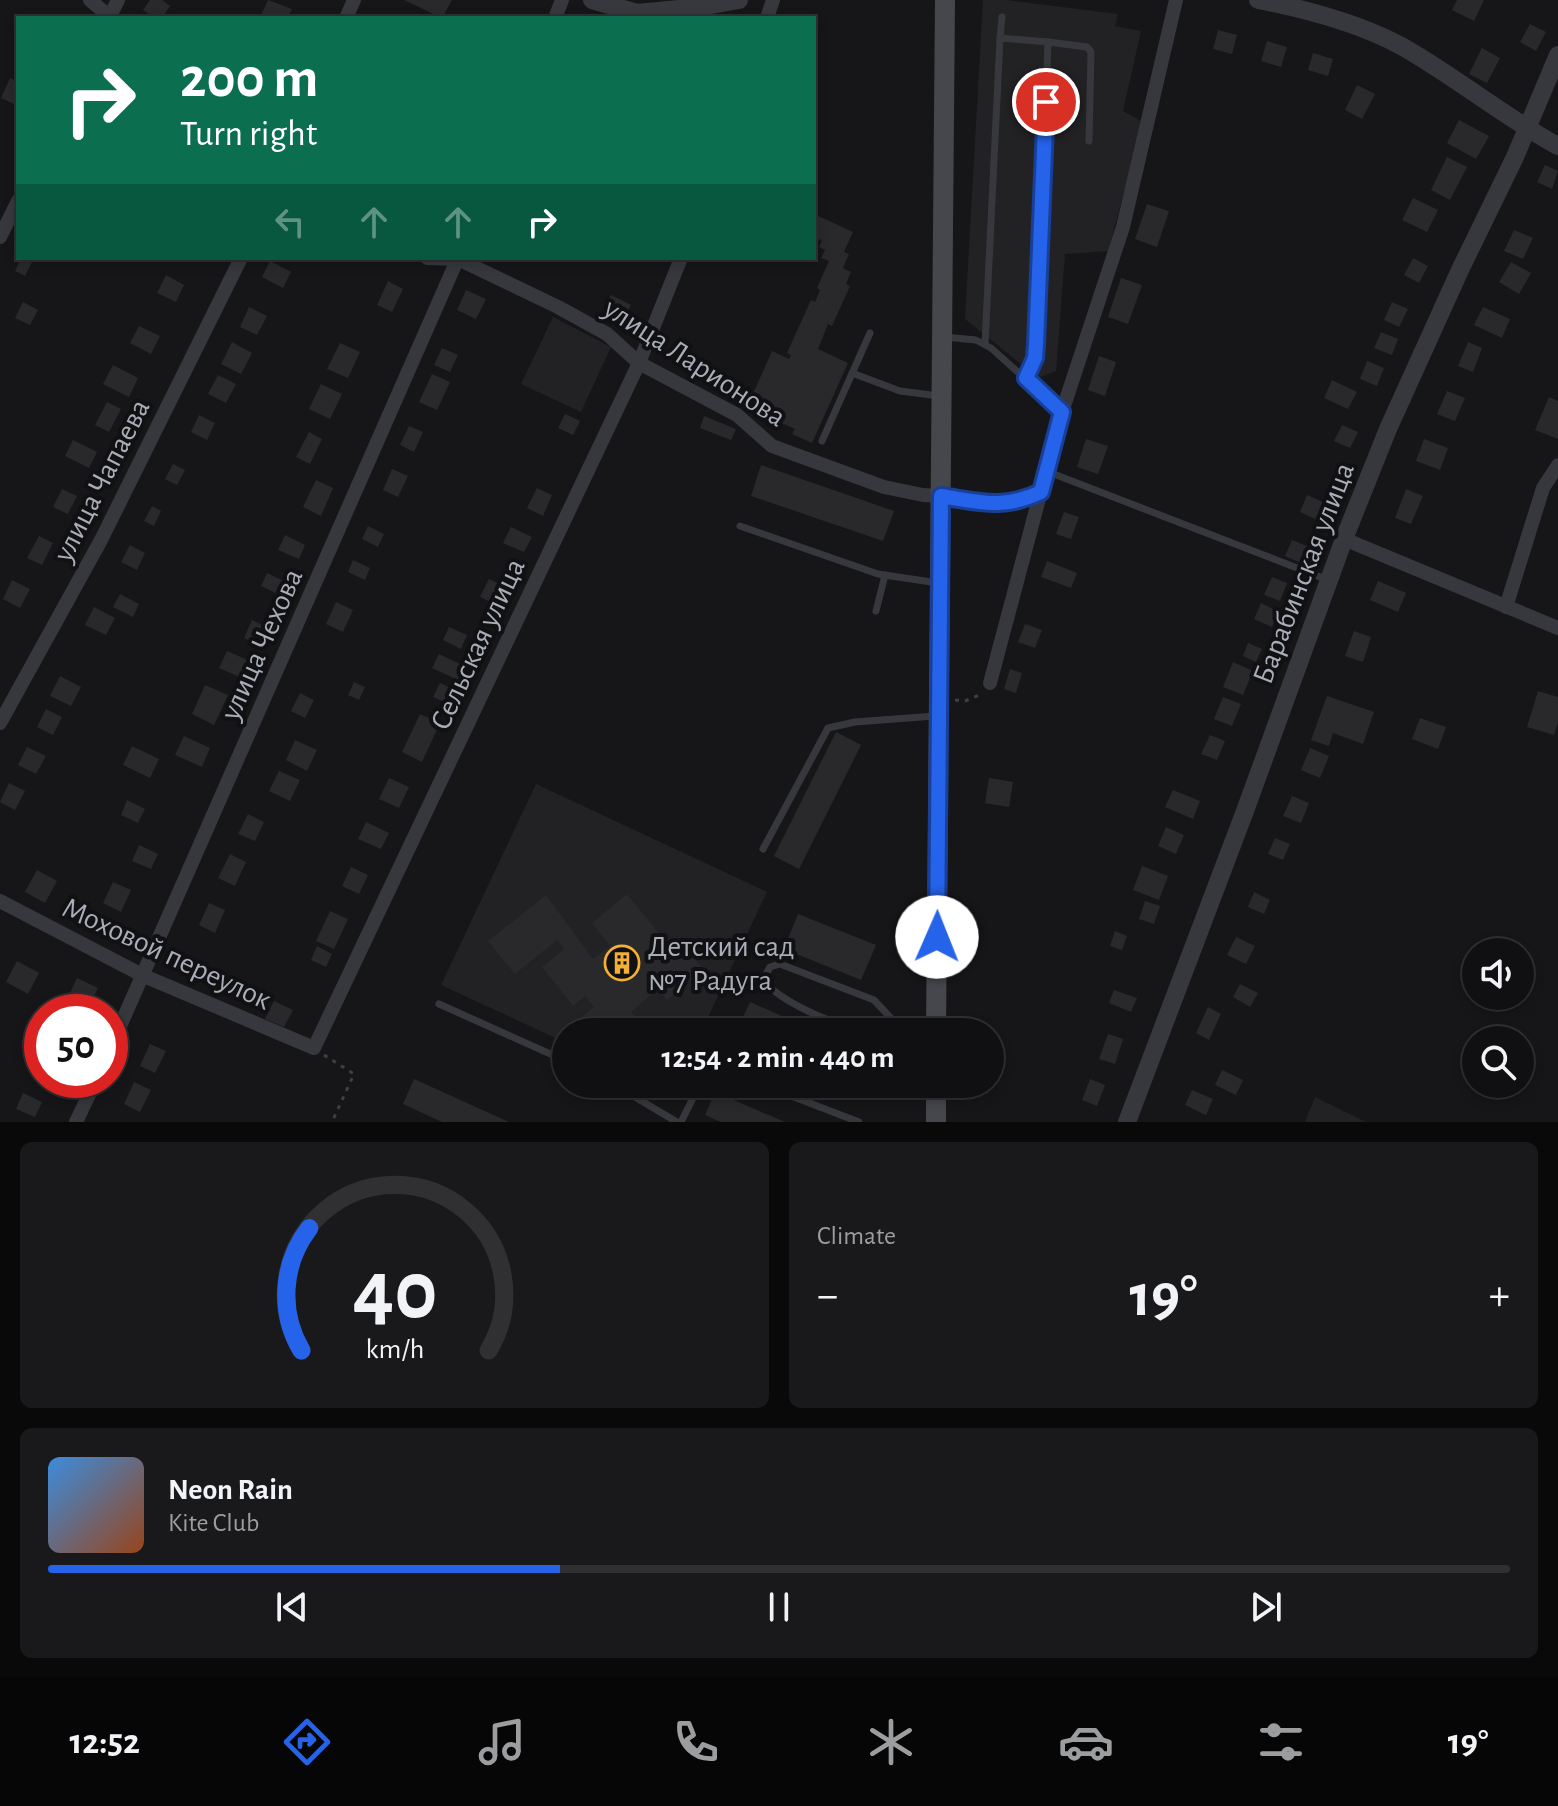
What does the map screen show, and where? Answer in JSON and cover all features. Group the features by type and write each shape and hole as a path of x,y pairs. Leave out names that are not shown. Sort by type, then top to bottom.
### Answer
{"main road":[{"path":"936,1018 945,0"},
{"path":"936,1098 936,1122"}],"street":[{"path":"90,0 109,16"},
{"path":"592,0 637,13 739,0"},
{"path":"990,683 1062,412 1123,227 1176,0"},
{"path":"1258,0 1310,10 1402,47 1526,129 1558,146"},
{"name":"Барабинская улица","path":"1127,1122 1344,539 1388,429 1558,55"},
{"path":"0,237 16,205"},
{"name":"улица Чапаева","path":"0,723 101,540 240,260"},
{"name":"улица Чехова","path":"128,1010 458,260"},
{"name":"улица Ларионова","path":"460,260 607,334 639,363 737,415 772,446 884,487 941,496"},
{"name":"Сельская улица","path":"314,1048 639,363 680,260"},
{"path":"1506,607 1543,488 1558,465"},
{"path":"1344,539 1558,628"},
{"name":"Моховой переулок","path":"0,901 144,976 314,1048"},
{"path":"76,1122 87,1098"}],"lane":[{"path":"985,344 1002,17"},
{"path":"1000,38 1087,47 1091,52 1089,141"},
{"path":"1026,378 1035,358 1036,345 1048,42"},
{"path":"822,441 870,333"},
{"path":"942,337 976,340 985,344 1062,412"},
{"path":"852,373 900,391 942,397"},
{"path":"1046,471 1329,580"},
{"path":"941,496 1001,505 1022,501 1041,492"},
{"path":"740,526 885,575 940,583"},
{"path":"876,611 885,575"},
{"path":"763,849 828,728 939,708"},
{"path":"826,1018 777,995 764,978 770,967 780,964 874,1000 893,1018"},
{"path":"439,1004 552,1055"},
{"path":"637,1098 679,1122 692,1098"},
{"path":"796,1098 859,1122"}],"path":[{"path":"939,708 979,697 990,683"},
{"path":"314,1048 354,1074 332,1122"}],"shaded area":[{"path":"983,0 1007,0 1118,14 1115,26 1141,31 1123,111 1143,122 1108,251 1065,254 1056,371 1038,378 965,319"},
{"path":"553,317 611,347 581,412 521,384"},
{"path":"536,784 767,892 708,1018 552,1018 552,1037 441,985"},
{"path":"1315,1097 1366,1122 1305,1122"}],"building":[{"path":"150,0 162,0 170,6 163,16 152,16 143,10"},
{"path":"268,0 292,9 288,16 261,15"},
{"path":"404,0 452,0 443,16"},
{"path":"1457,0 1484,0 1474,21 1452,10"},
{"path":"1530,24 1546,32 1536,51 1520,42"},
{"path":"1218,30 1237,35 1232,54 1213,49"},
{"path":"1267,41 1287,47 1281,67 1261,61"},
{"path":"1482,48 1500,58 1487,83 1469,74"},
{"path":"1313,53 1333,59 1328,76 1308,70"},
{"path":"10,78 16,81 16,105 1,98"},
{"path":"1357,85 1375,94 1362,119 1345,110"},
{"path":"1459,120 1489,136 1476,159 1447,143"},
{"path":"1447,157 1467,167 1450,200 1431,190"},
{"path":"1545,165 1558,171 1552,189 1537,182"},
{"path":"1413,198 1438,210 1427,232 1402,220"},
{"path":"1147,204 1169,211 1157,247 1135,239"},
{"path":"816,215 853,232 844,252 849,254 843,268 851,272 846,284 850,286 832,326 828,324 818,349 848,363 812,443 792,434 795,429 747,407 772,351 789,359 791,355 787,353 811,300 815,302 820,290 817,288 829,261 821,258 825,250 819,247 822,241 819,239 817,244"},
{"path":"1514,230 1533,238 1523,259 1504,251"},
{"path":"1413,258 1428,266 1419,283 1404,275"},
{"path":"20,260 33,260 25,276 15,271"},
{"path":"270,261 291,272 283,288 262,277"},
{"path":"1511,262 1531,273 1519,294 1499,282"},
{"path":"166,275 184,285 176,302 157,293"},
{"path":"1121,278 1142,285 1128,324 1108,317"},
{"path":"388,281 403,289 392,312 377,305"},
{"path":"466,290 486,299 476,319 457,310"},
{"path":"611,295 631,305 623,321 603,312"},
{"path":"23,302 38,310 30,325 15,318"},
{"path":"1392,302 1408,309 1399,327 1384,320"},
{"path":"249,307 267,316 257,335 240,327"},
{"path":"1483,307 1510,319 1502,338 1474,325"},
{"path":"139,326 160,336 151,354 130,343"},
{"path":"1381,332 1398,339 1392,355 1374,348"},
{"path":"232,342 252,353 241,374 221,364"},
{"path":"1468,342 1482,348 1473,372 1458,366"},
{"path":"340,343 360,352 348,378 327,369"},
{"path":"442,348 458,355 450,372 434,365"},
{"path":"1099,356 1116,362 1105,396 1088,390"},
{"path":"1367,361 1384,368 1377,386 1360,379"},
{"path":"113,365 138,378 129,397 103,384"},
{"path":"432,374 450,382 437,410 419,402"},
{"path":"218,375 236,384 226,403 208,394"},
{"path":"1332,380 1357,392 1348,409 1324,398"},
{"path":"321,384 342,394 330,419 309,409"},
{"path":"1447,391 1465,398 1455,421 1437,414"},
{"path":"1549,397 1558,401 1558,439 1535,430"},
{"path":"107,402 121,409 109,432 95,425"},
{"path":"565,414 580,421 573,435 558,428"},
{"path":"199,415 215,423 207,440 191,432"},
{"path":"704,416 736,429 731,440 700,428"},
{"path":"1342,425 1358,432 1350,448 1334,441"},
{"path":"409,426 423,432 414,452 400,445"},
{"path":"309,432 322,439 310,464 296,457"},
{"path":"1086,439 1108,446 1098,474 1077,467"},
{"path":"1424,439 1448,448 1440,470 1416,461"},
{"path":"73,440 97,452 89,468 65,456"},
{"path":"173,464 185,470 177,485 165,479"},
{"path":"761,465 894,511 883,541 751,496"},
{"path":"392,469 408,476 398,497 383,490"},
{"path":"316,480 333,488 321,516 303,507"},
{"path":"537,488 552,495 543,516 527,508"},
{"path":"62,489 77,496 68,514 53,507"},
{"path":"1406,489 1423,496 1411,524 1395,518"},
{"path":"1307,495 1325,503 1317,520 1300,512"},
{"path":"152,506 161,511 154,526 144,521"},
{"path":"1064,512 1079,517 1071,539 1056,534"},
{"path":"368,526 384,534 378,547 362,539"},
{"path":"511,527 532,537 524,552 503,543"},
{"path":"285,535 305,545 299,559 278,550"},
{"path":"39,536 53,543 42,565 27,558"},
{"path":"1292,540 1309,547 1301,563 1285,556"},
{"path":"130,545 145,553 137,570 121,562"},
{"path":"353,560 370,568 365,580 348,572"},
{"path":"1047,561 1077,573 1071,588 1041,577"},
{"path":"267,573 288,583 282,596 261,586"},
{"path":"1272,577 1287,583 1280,601 1264,595"},
{"path":"489,579 506,587 497,605 480,597"},
{"path":"12,580 30,589 20,608 3,599"},
{"path":"1378,581 1406,593 1398,612 1370,600"},
{"path":"120,594 139,604 133,617 113,607"},
{"path":"336,602 353,610 343,632 326,624"},
{"path":"1261,603 1279,612 1272,627 1254,619"},
{"path":"94,607 115,618 106,635 85,625"},
{"path":"252,620 267,627 258,645 244,638"},
{"path":"1025,624 1042,630 1035,648 1018,642"},
{"path":"449,627 467,635 461,649 443,640"},
{"path":"1354,631 1371,637 1363,662 1345,656"},
{"path":"1248,643 1262,649 1256,662 1243,656"},
{"path":"227,651 250,661 242,678 219,668"},
{"path":"439,654 464,666 458,680 432,668"},
{"path":"1233,662 1253,671 1243,695 1223,687"},
{"path":"1010,669 1022,673 1016,693 1004,689"},
{"path":"60,676 81,687 71,706 50,696"},
{"path":"354,682 365,687 359,700 348,695"},
{"path":"440,683 453,689 446,703 433,697"},
{"path":"205,685 228,695 214,725 192,714"},
{"path":"1538,691 1558,697 1558,722 1554,735 1527,727"},
{"path":"300,693 314,700 305,718 291,711"},
{"path":"1327,696 1374,712 1363,744 1333,733 1329,746 1311,740"},
{"path":"1223,697 1241,704 1232,726 1214,719"},
{"path":"46,709 62,717 53,735 37,727"},
{"path":"420,714 440,723 422,762 402,752"},
{"path":"1420,718 1446,727 1438,749 1412,739"},
{"path":"836,732 861,745 799,869 774,856"},
{"path":"1210,735 1225,741 1217,760 1201,754"},
{"path":"184,736 210,748 202,767 175,755"},
{"path":"295,740 317,750 307,771 286,760"},
{"path":"132,746 159,759 150,778 123,765"},
{"path":"27,747 46,756 36,774 18,765"},
{"path":"1310,748 1329,756 1320,778 1301,770"},
{"path":"279,771 300,780 290,801 269,791"},
{"path":"389,778 409,787 399,808 379,799"},
{"path":"989,778 1013,782 1009,807 985,803"},
{"path":"9,783 25,791 15,810 0,802"},
{"path":"1173,790 1200,801 1193,819 1165,807"},
{"path":"1292,796 1309,803 1301,823 1283,816"},
{"path":"127,800 145,809 138,823 121,815"},
{"path":"248,814 264,822 255,841 238,834"},
{"path":"366,822 389,833 381,849 358,839"},
{"path":"1166,827 1184,835 1176,854 1158,846"},
{"path":"1275,838 1290,844 1283,860 1268,854"},
{"path":"139,845 158,854 151,869 132,861"},
{"path":"230,854 246,862 235,886 218,878"},
{"path":"1142,866 1168,876 1159,900 1133,890"},
{"path":"351,867 368,875 359,894 342,886"},
{"path":"37,870 57,881 45,903 25,892"},
{"path":"113,882 131,890 121,912 103,903"},
{"path":"1254,892 1270,900 1264,914 1248,907"},
{"name":"Детский сад №7 Радуга","path":"627,894 662,937 651,946 657,954 677,938 704,970 667,1000 658,989 631,1012 636,1018 580,1018 594,1007 585,996 573,1006 542,967 564,949 557,940 515,974 488,941 546,895 593,959 610,946 592,923"},
{"path":"1145,901 1160,906 1154,924 1139,919"},
{"path":"209,903 225,910 215,933 199,925"},
{"path":"330,911 348,919 334,949 316,941"},
{"path":"798,914 876,945 861,980 784,949"},
{"path":"1115,931 1127,936 1122,950 1110,946"},
{"path":"1236,937 1255,946 1246,964 1227,955"},
{"path":"317,946 332,954 326,967 311,960"},
{"path":"17,961 39,973 28,994 6,982"},
{"path":"77,978 98,988 95,994 69,994"},
{"path":"1240,984 1258,993 1250,1007 1233,997"},
{"path":"1114,990 1137,998 1131,1012 1109,1003"},
{"path":"274,1001 293,1010 284,1027 265,1019"},
{"path":"750,1002 786,1018 743,1018"},
{"path":"1208,1007 1221,1014 1209,1040 1196,1033"},
{"path":"1108,1034 1123,1039 1115,1064 1099,1059"},
{"path":"150,1044 166,1051 155,1073 140,1066"},
{"path":"1222,1070 1243,1080 1236,1095 1215,1085"},
{"path":"414,1079 509,1122 442,1122 403,1104"},
{"path":"1090,1079 1105,1085 1097,1106 1082,1100"},
{"path":"134,1082 151,1090 140,1112 124,1104"},
{"path":"1192,1090 1213,1099 1206,1115 1185,1105"},
{"path":"23,1093 24,1098 42,1102 35,1117 16,1109"},
{"path":"712,1098 729,1098 785,1122 721,1122 705,1115"}],"place":[{"name":"Детский сад №7 Радуга","path":"622,963"}],"route":[{"path":"937,937 941,496 1001,505 1022,501 1041,492 1062,412 1026,378 1035,358 1036,345 1046,102"}]}
